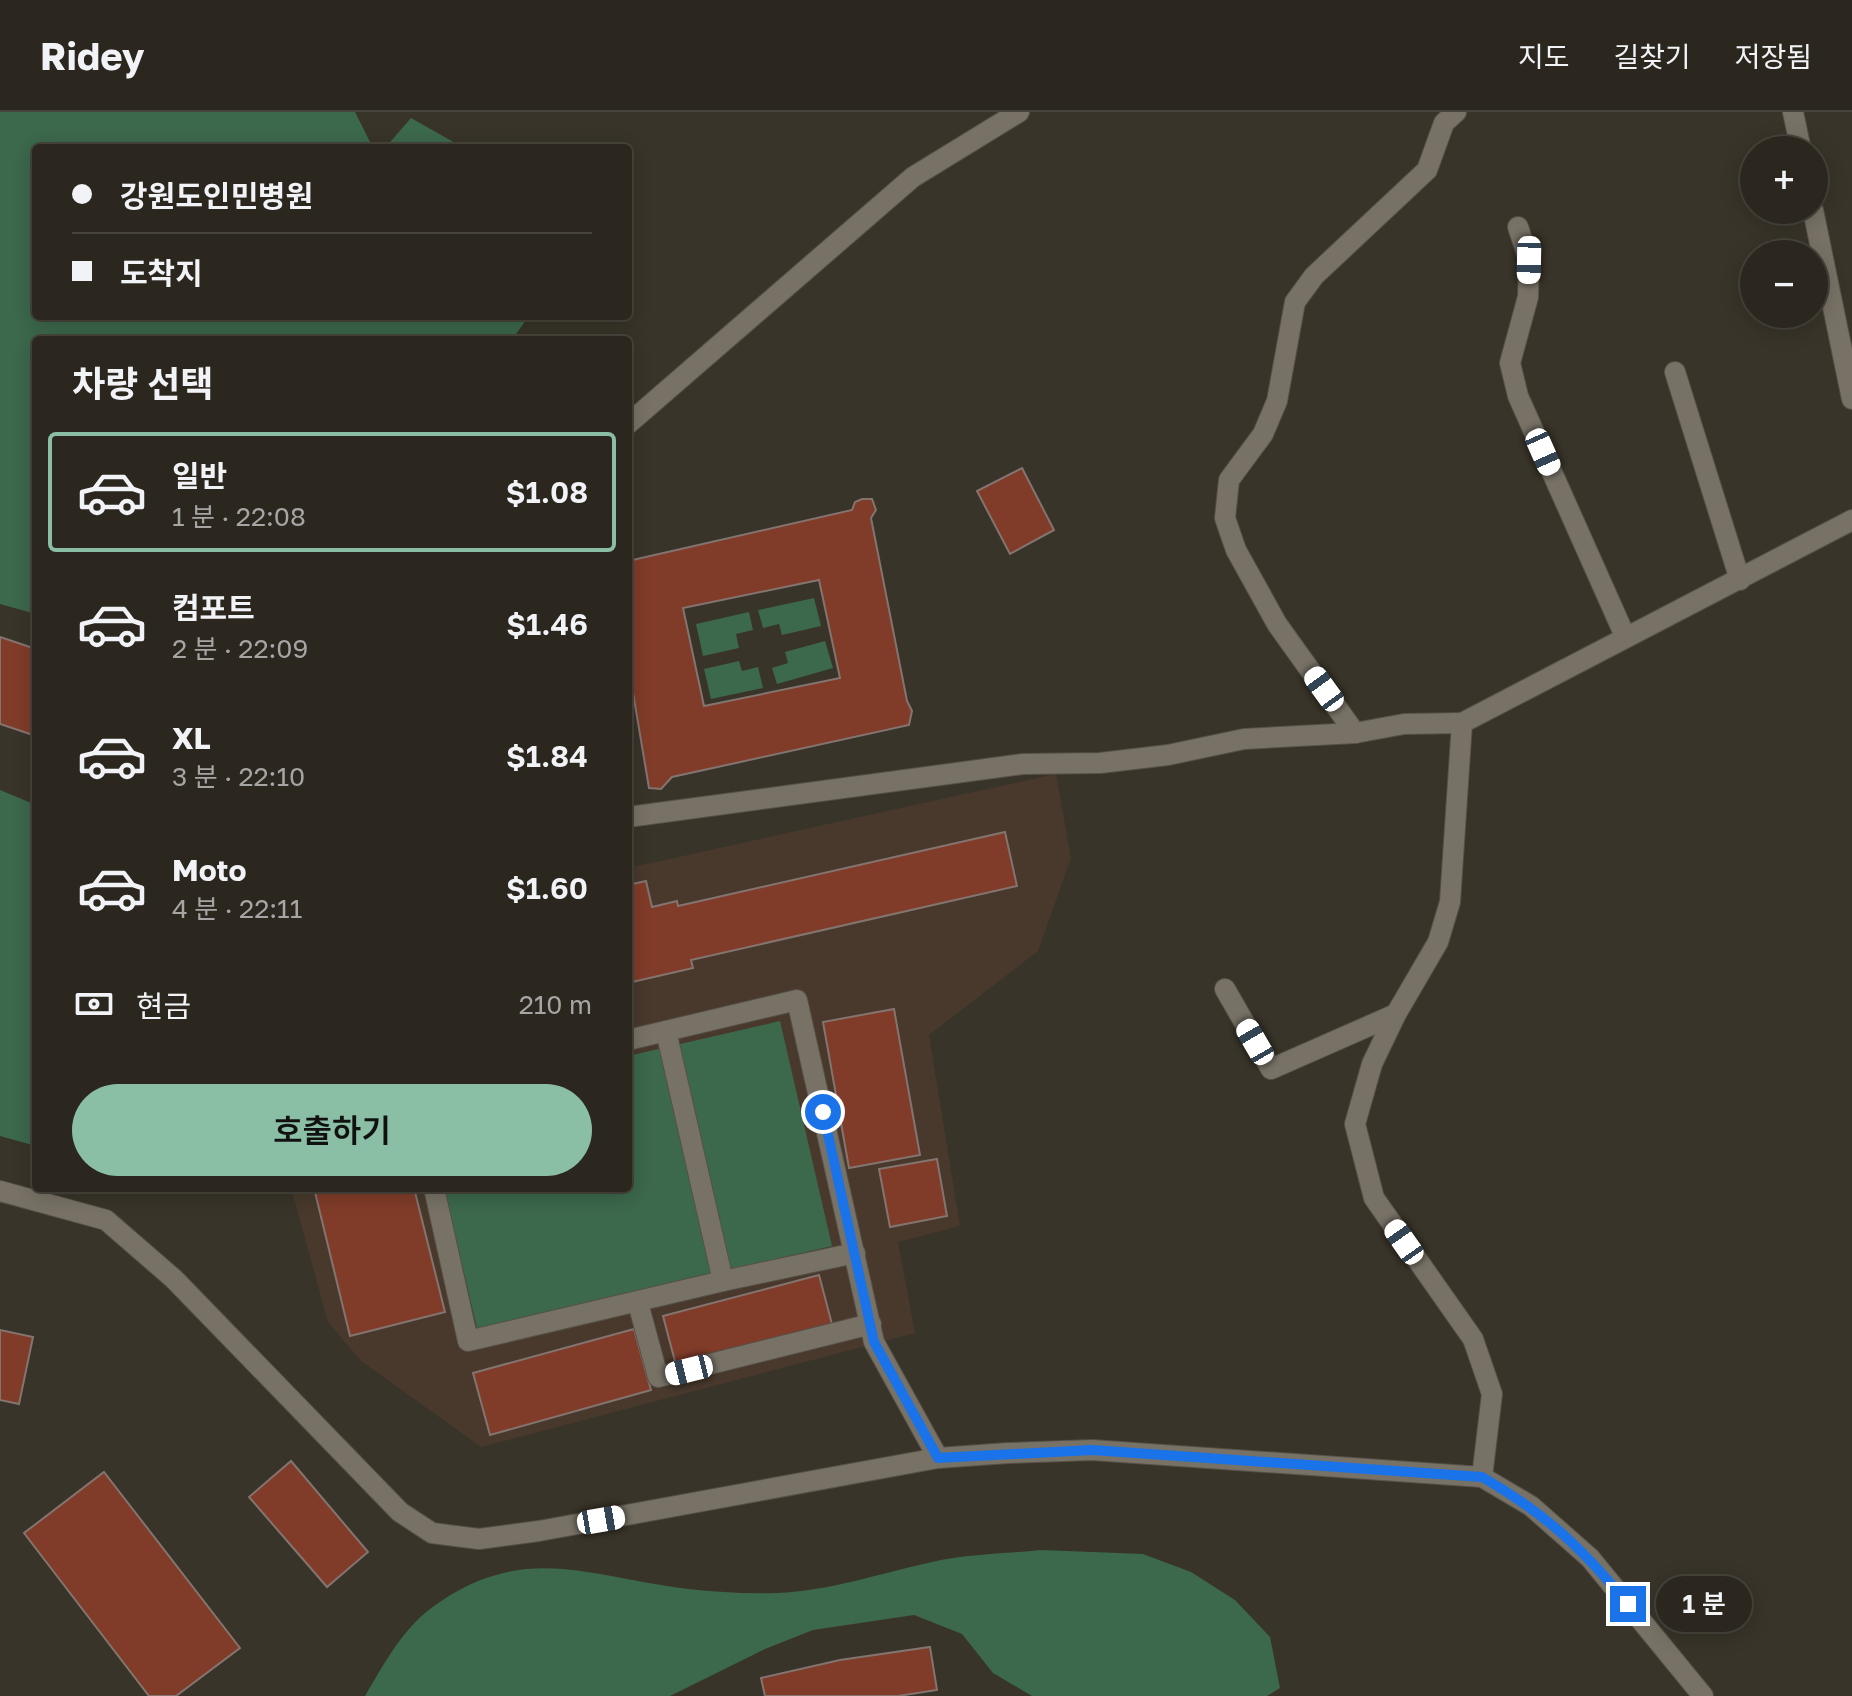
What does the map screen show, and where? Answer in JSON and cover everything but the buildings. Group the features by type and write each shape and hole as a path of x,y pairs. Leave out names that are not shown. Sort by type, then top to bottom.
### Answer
{"street":[{"path":"632,421 913,177 1019,112"},
{"path":"1355,733 1277,624 1236,550 1225,518 1229,480 1263,434 1277,401 1295,302 1314,276 1427,170 1444,123 1456,112"},
{"path":"1793,112 1798,136"},
{"path":"1816,224 1852,399"},
{"path":"1518,227 1529,260 1528,297 1510,363 1518,396 1625,636"},
{"path":"1675,372 1740,580"},
{"path":"632,816 1023,764 1100,763 1168,755 1244,739 1355,733 1404,724 1462,723 1852,520"},
{"path":"1462,723 1450,902 1438,942 1396,1014 1372,1064 1355,1124 1374,1198 1473,1339 1492,1394 1482,1477"},
{"path":"1225,989 1271,1069 1396,1014"},
{"path":"632,1039 797,1000 874,1342 938,1458"},
{"path":"666,1031 723,1281"},
{"path":"0,1191 106,1220 174,1279 400,1512 432,1533 479,1539 539,1531 938,1458 1092,1450 1482,1477 1531,1506 1590,1558 1703,1696"},
{"path":"435,1192 468,1341 855,1253"},
{"path":"638,1303 658,1377 871,1324"}],"shaded area":[{"path":"1056,774 1071,858 1038,951 929,1035 960,1226 898,1242 915,1333 481,1447 361,1361 328,1322 292,1192 632,1192 632,867"}],"green space":[{"path":"0,112 355,112 371,144 32,144 32,320 526,320 516,336 32,336 32,613 0,604"},
{"path":"411,118 457,144 388,144"},
{"path":"814,598 821,626 782,635 779,624 763,628 758,610"},
{"path":"749,612 753,630 736,634 739,648 703,656 696,624"},
{"path":"825,641 833,668 777,684 772,668 788,663 785,652"},
{"path":"739,661 742,671 758,667 763,688 711,699 704,669"},
{"path":"0,790 32,803 32,1145 0,1136"},
{"path":"780,1021 832,1246 477,1328 445,1192 632,1192 632,1055"},
{"path":"1041,1550 1143,1554 1191,1572 1235,1600 1270,1637 1280,1688 1267,1696 1032,1696 993,1673 962,1634 914,1615 813,1630 765,1649 670,1696 365,1696 393,1650 430,1609 462,1588 523,1569 582,1571 692,1589 777,1593 836,1585 945,1559"}],"route":[{"path":"823,1112 874,1342 938,1458 1092,1450 1482,1477 1531,1506 1590,1558 1628,1604"}]}
